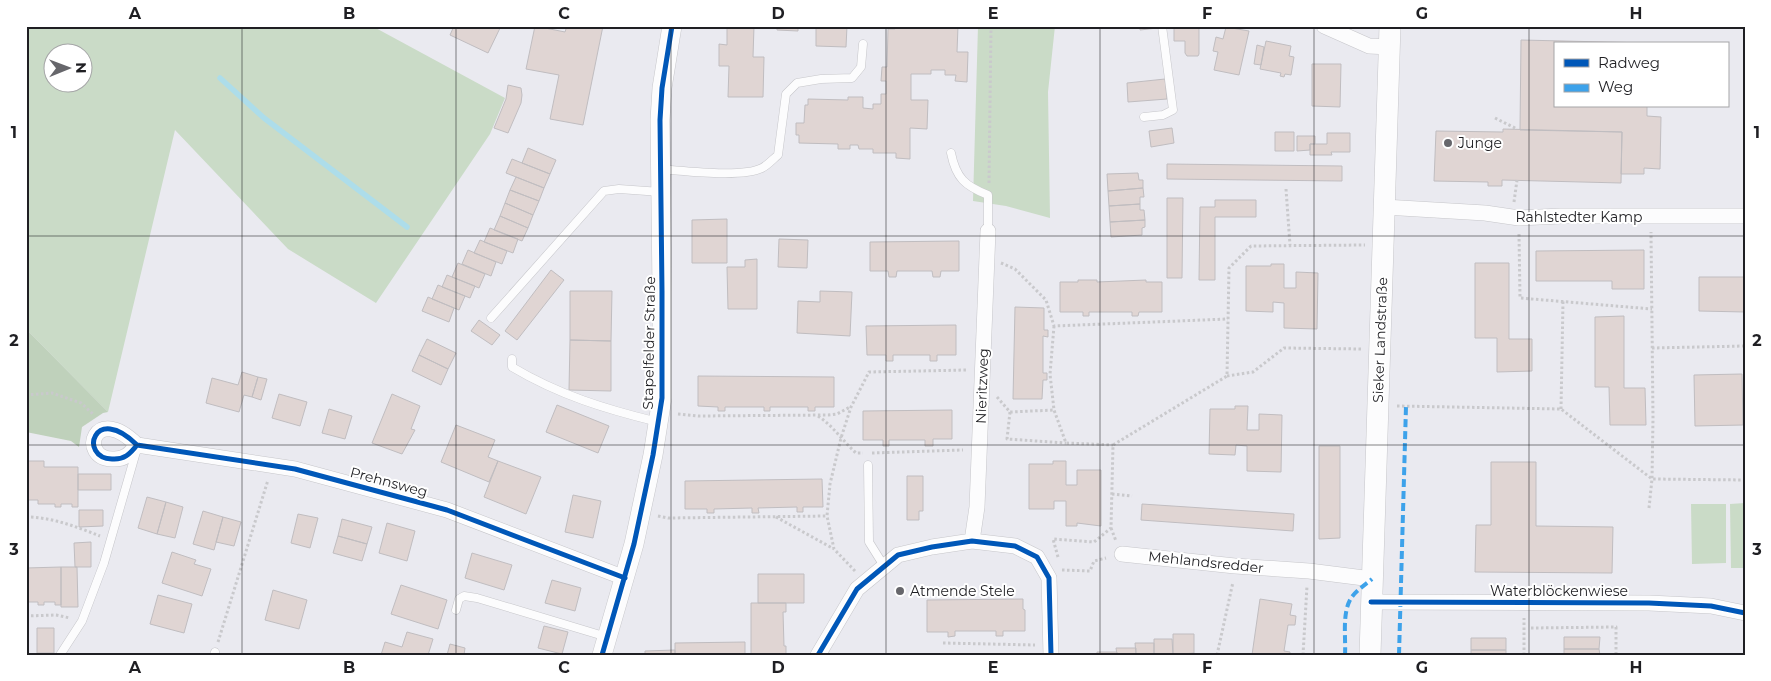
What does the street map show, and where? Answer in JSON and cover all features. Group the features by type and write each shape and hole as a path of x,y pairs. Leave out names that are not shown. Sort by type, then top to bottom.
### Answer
{"main road":[{"name":"Sieker Landstraße","path":"1370,655 1390,37"}],"street":[{"name":"Stapelfelder Straße","path":"602,655 625,578 659,417 662,364 660,120 662,88 672,26"},
{"path":"1324,26 1369,46 1390,37"},
{"name":"Rahlstedter Kamp","path":"1384,207 1485,213 1519,218 1561,216 1745,216"},
{"name":"Nieritzweg","path":"972,541 977,508 988,231"},
{"path":"108,428 99,431 95,436 94,447 100,456 109,459 123,458 138,445"},
{"name":"Prehnsweg","path":"108,428 124,432 138,445 295,469 447,510 625,578"},
{"path":"818,655 857,589 898,555 932,546 972,541 1015,546 1037,557 1056,574 1051,650"},
{"name":"Mehlandsredder","path":"1122,554 1235,566 1308,571 1372,579"},
{"name":"Waterblöckenwiese","path":"1372,602 1650,603 1711,606 1745,614"}],"lane":[{"path":"1144,117 1163,115 1173,110 1162,26"},
{"path":"660,169 738,172 761,168 778,156 786,94 797,83 821,79 852,78 861,67 863,44"},
{"path":"951,153 955,168 964,181 988,195 988,231"},
{"path":"491,318 604,191 619,189 661,192"},
{"path":"512,359 512,367 579,400 610,410 659,417"},
{"path":"60,655 82,621 104,563 138,445"},
{"path":"868,465 868,542 884,566"},
{"path":"456,610 459,599 464,596 477,598 607,637"}],"path":[{"path":"988,195 991,26"},
{"path":"1495,118 1517,129"},
{"path":"1286,190 1290,246"},
{"path":"1649,508 1652,479 1653,418 1651,216"},
{"path":"1519,218 1520,298 1652,309"},
{"path":"1226,376 1229,268 1251,246 1383,245"},
{"path":"986,256 1015,269 1046,300 1054,326 1050,374 1054,410 1066,443"},
{"path":"1561,409 1563,301"},
{"path":"1054,326 1228,319"},
{"path":"1652,348 1745,346"},
{"path":"982,391 994,393 1010,412 1007,439 1113,445 1226,376 1253,372 1284,348 1380,350"},
{"path":"834,549 827,516 830,484 851,407 869,372 983,370"},
{"path":"26,394 52,393 81,403 108,428"},
{"path":"1378,406 1561,409 1652,479 1745,480"},
{"path":"659,417 818,416 837,414 851,407"},
{"path":"1010,412 1054,410"},
{"path":"818,416 834,429 856,453 979,449"},
{"path":"1113,445 1111,528 1094,542 1052,539 1056,574 1090,571 1094,561 1122,554"},
{"path":"215,653 272,466"},
{"path":"1112,494 1132,496"},
{"path":"640,513 668,518 827,516"},
{"path":"26,518 36,517 72,525 111,540"},
{"path":"775,517 834,549 866,580"},
{"path":"1217,655 1235,566"},
{"path":"1302,655 1308,571"},
{"path":"1524,602 1524,655"},
{"path":"26,616 56,615 82,621"},
{"path":"1531,628 1616,627 1616,655"},
{"path":"943,643 1051,650"}],"green space":[{"path":"26,26 372,26 505,98 490,134 376,303 288,249 175,130 108,412 26,329"},
{"path":"978,26 1055,26 1048,92 1050,218 1006,206 973,201"},
{"path":"26,329 108,412 103,413 82,427 79,447 71,441 26,432"},
{"path":"1745,503 1745,568 1731,568 1730,504"},
{"path":"1691,504 1726,504 1726,563 1692,564"}],"building":[{"path":"454,26 501,26 488,53 450,35"},
{"path":"535,26 565,32 567,26 603,26 583,125 550,119 559,75 526,69"},
{"path":"727,26 754,26 753,57 764,57 763,97 728,97 729,66 719,66 719,44 727,45"},
{"path":"777,26 798,26 798,31 777,30"},
{"path":"816,26 847,26 846,47 816,46"},
{"path":"895,26 958,26 957,52 968,52 967,82 955,81 956,75 945,75 945,70 931,70 931,74 911,74 911,100 928,100 927,129 910,128 910,159 896,158 896,153 873,153 873,149 859,149 858,145 850,145 850,149 838,149 838,144 799,143 799,135 796,135 796,123 804,123 805,105 808,105 808,99 848,100 848,97 863,97 863,108 873,109 873,104 881,104 881,94 886,94 886,81 881,81 882,67 887,67 888,29 895,29"},
{"path":"1140,26 1157,26 1157,28 1140,30"},
{"path":"1174,26 1199,26 1198,56 1187,56 1185,53 1185,41 1174,41"},
{"path":"1226,27 1249,31 1239,75 1214,70 1218,52 1213,51 1216,37 1223,39"},
{"path":"1521,40 1606,42 1554,42 1554,108 1647,108 1647,116 1661,117 1660,169 1644,168 1644,174 1621,174 1622,132 1520,130"},
{"path":"1266,41 1291,46 1289,56 1294,57 1291,75 1285,74 1284,77 1280,76 1281,73 1260,69"},
{"path":"1257,45 1264,47 1261,65 1254,64"},
{"path":"1312,64 1341,64 1340,107 1312,106"},
{"path":"1165,79 1167,99 1128,102 1127,83"},
{"path":"508,85 521,88 522,95 521,103 508,133 494,128 506,99"},
{"path":"1172,128 1174,143 1151,147 1149,131"},
{"path":"1503,129 1622,132 1621,183 1502,180 1502,186 1488,186 1488,182 1434,181 1436,131 1503,132"},
{"path":"1275,132 1294,132 1294,151 1275,151"},
{"path":"1327,133 1350,133 1350,152 1331,152 1332,155 1310,155 1310,144 1327,144"},
{"path":"1297,136 1315,136 1315,144 1310,144 1310,150 1297,151"},
{"path":"528,148 556,160 550,174 522,163"},
{"path":"512,159 550,174 544,188 506,173"},
{"path":"1167,164 1342,166 1342,181 1167,179"},
{"path":"1138,173 1139,180 1143,180 1143,188 1108,191 1107,174"},
{"path":"516,177 544,188 539,201 510,190"},
{"path":"1143,188 1144,197 1140,197 1140,204 1109,206 1108,191"},
{"path":"510,190 539,201 533,215 505,203"},
{"path":"1167,198 1183,198 1182,278 1167,278"},
{"path":"1215,200 1256,200 1256,217 1215,217 1215,280 1199,280 1200,207 1215,207"},
{"path":"505,203 533,215 528,228 500,216"},
{"path":"1140,204 1140,210 1144,210 1145,220 1110,222 1109,206"},
{"path":"500,216 528,228 522,241 494,230"},
{"path":"727,219 727,263 692,263 692,220"},
{"path":"1145,220 1142,235 1111,237 1110,222"},
{"path":"490,228 518,239 513,253 484,242"},
{"path":"779,239 808,240 807,268 778,267"},
{"path":"480,240 507,251 502,264 474,253"},
{"path":"959,241 959,271 941,271 940,277 933,277 932,271 897,271 896,277 889,277 888,271 870,271 870,242"},
{"path":"468,250 496,262 491,276 462,264"},
{"path":"1644,250 1644,289 1612,289 1612,281 1536,281 1536,251"},
{"path":"757,259 757,309 728,309 727,267 745,267 745,260"},
{"path":"458,263 485,274 479,288 452,277"},
{"path":"1475,263 1509,263 1509,339 1532,339 1532,371 1497,372 1497,338 1475,338"},
{"path":"1271,264 1284,264 1284,288 1296,288 1296,272 1318,273 1317,329 1284,328 1284,303 1273,302 1273,312 1246,311 1246,266 1271,266"},
{"path":"551,270 564,280 517,340 505,331"},
{"path":"447,275 475,286 470,298 442,287"},
{"path":"1699,277 1745,277 1745,312 1699,311"},
{"path":"1078,280 1097,280 1097,282 1146,280 1146,282 1162,282 1162,312 1139,312 1138,316 1132,316 1132,312 1089,312 1089,316 1083,316 1083,312 1060,312 1060,282 1078,282"},
{"path":"438,285 465,296 459,310 432,299"},
{"path":"570,291 612,291 611,341 570,340"},
{"path":"820,291 852,292 850,336 797,333 798,301 820,302"},
{"path":"428,297 454,308 449,322 422,311"},
{"path":"1015,307 1044,308 1044,330 1048,330 1048,337 1043,336 1043,373 1047,373 1047,380 1043,380 1042,399 1013,399"},
{"path":"1624,316 1624,388 1645,388 1646,425 1610,425 1609,387 1595,387 1595,317"},
{"path":"479,320 500,335 492,345 471,331"},
{"path":"956,325 956,355 937,355 937,361 930,361 930,355 893,355 893,361 886,361 886,355 867,355 866,326"},
{"path":"427,339 456,353 448,369 419,355"},
{"path":"570,340 611,341 611,391 569,390"},
{"path":"419,355 448,369 441,385 412,371"},
{"path":"242,372 258,377 252,397 244,395 239,412 206,403 212,378 238,385"},
{"path":"1742,374 1743,425 1695,426 1694,375"},
{"path":"698,376 834,377 834,407 815,407 815,411 808,411 808,407 770,407 770,411 764,411 764,407 725,407 725,411 718,411 718,407 698,406"},
{"path":"258,377 267,379 261,400 252,397"},
{"path":"279,394 307,402 300,426 272,418"},
{"path":"392,394 420,406 411,429 415,430 402,454 372,443"},
{"path":"557,405 609,426 598,453 546,432"},
{"path":"1235,406 1248,406 1247,430 1259,430 1259,414 1282,415 1281,472 1247,471 1247,446 1236,445 1235,455 1209,454 1210,409 1235,409"},
{"path":"329,409 352,416 345,439 322,433"},
{"path":"952,410 952,439 933,439 933,446 925,446 925,440 889,440 889,446 883,446 883,440 863,440 863,411"},
{"path":"456,425 495,440 488,457 498,461 489,482 441,462"},
{"path":"1319,446 1340,446 1340,538 1319,539"},
{"path":"26,461 44,461 44,467 78,467 78,507 72,507 72,504 61,504 61,507 55,507 55,504 38,504 38,500 26,500"},
{"path":"498,461 541,477 526,514 484,497"},
{"path":"1053,461 1066,461 1066,485 1077,485 1077,470 1101,470 1101,526 1077,523 1077,526 1066,526 1066,501 1054,501 1054,509 1029,509 1029,464 1053,464"},
{"path":"1491,462 1536,462 1536,526 1613,527 1612,573 1475,572 1476,525 1491,525"},
{"path":"78,474 111,474 111,490 78,490"},
{"path":"907,476 923,476 923,511 919,511 919,520 907,520"},
{"path":"822,479 823,507 803,507 803,512 797,512 797,507 758,508 759,513 752,513 752,508 714,509 714,513 707,513 707,509 685,509 685,481"},
{"path":"573,495 601,501 593,538 565,532"},
{"path":"147,497 166,502 157,534 138,528"},
{"path":"166,502 183,507 175,538 157,534"},
{"path":"1142,504 1294,514 1293,531 1141,520"},
{"path":"79,510 103,510 103,526 79,527"},
{"path":"203,511 223,517 214,550 193,544"},
{"path":"298,514 318,518 310,548 291,543"},
{"path":"223,517 241,522 234,546 216,542"},
{"path":"342,519 372,527 367,544 338,536"},
{"path":"387,523 415,531 407,561 379,553"},
{"path":"338,536 367,544 362,561 333,553"},
{"path":"91,542 91,567 75,567 74,543"},
{"path":"172,552 196,560 194,564 211,569 202,596 162,583"},
{"path":"472,553 512,565 504,590 465,578"},
{"path":"61,567 61,605 55,605 55,602 44,602 44,605 38,605 38,602 26,602 26,568"},
{"path":"61,567 77,567 78,607 61,607"},
{"path":"758,574 804,574 804,603 758,603"},
{"path":"552,580 581,588 575,611 545,603"},
{"path":"401,585 447,600 438,629 391,614"},
{"path":"273,590 307,600 299,629 265,620"},
{"path":"158,595 192,604 184,633 150,624"},
{"path":"1023,599 1025,631 1003,631 1003,636 996,636 996,631 955,631 955,636 948,637 948,632 927,632 927,600"},
{"path":"1260,599 1292,604 1290,615 1296,616 1295,625 1288,625 1284,651 1290,652 1290,655 1252,655"},
{"path":"751,603 786,603 786,612 783,612 786,655 751,655"},
{"path":"544,626 568,632 562,654 538,648"},
{"path":"37,628 54,628 54,653 37,653"},
{"path":"407,632 433,639 428,655 381,655 385,642 402,647"},
{"path":"1173,634 1194,634 1194,653 1173,655"},
{"path":"1564,637 1600,637 1599,649 1564,649"},
{"path":"1471,638 1506,638 1506,650 1471,650"},
{"path":"1154,639 1172,639 1173,655 1154,655"},
{"path":"745,642 745,655 675,655 675,643"},
{"path":"1135,643 1154,643 1154,655 1136,655"},
{"path":"450,644 465,648 464,655 447,655"},
{"path":"1116,648 1136,648 1136,655 1117,655"},
{"path":"1564,649 1599,649 1600,655 1564,655"},
{"path":"675,650 675,655 645,655 645,651"},
{"path":"1471,650 1506,650 1506,655 1471,655"},
{"path":"1097,652 1117,652 1117,655 1097,655"}],"waterway":[{"path":"220,78 264,118 407,227"}],"marked path":[{"path":"1399,655 1406,406"},
{"path":"1345,655 1345,620 1350,600 1354,594 1372,579"}],"cycle path":[{"path":"602,655 634,544 653,455 662,398 660,120 662,88 672,26"},
{"path":"137,445 126,456 112,459 102,456 96,450 94,443 96,436 101,430 110,429 122,433 137,445 295,469 447,510 625,578"},
{"path":"818,655 857,589 898,555 932,547 972,541 1015,546 1037,557 1049,578 1051,655"},
{"path":"1371,602 1649,603 1711,606 1745,613"}],"place":[{"name":"Junge","path":"1448,143"},
{"name":"Atmende Stele","path":"900,591"}]}
